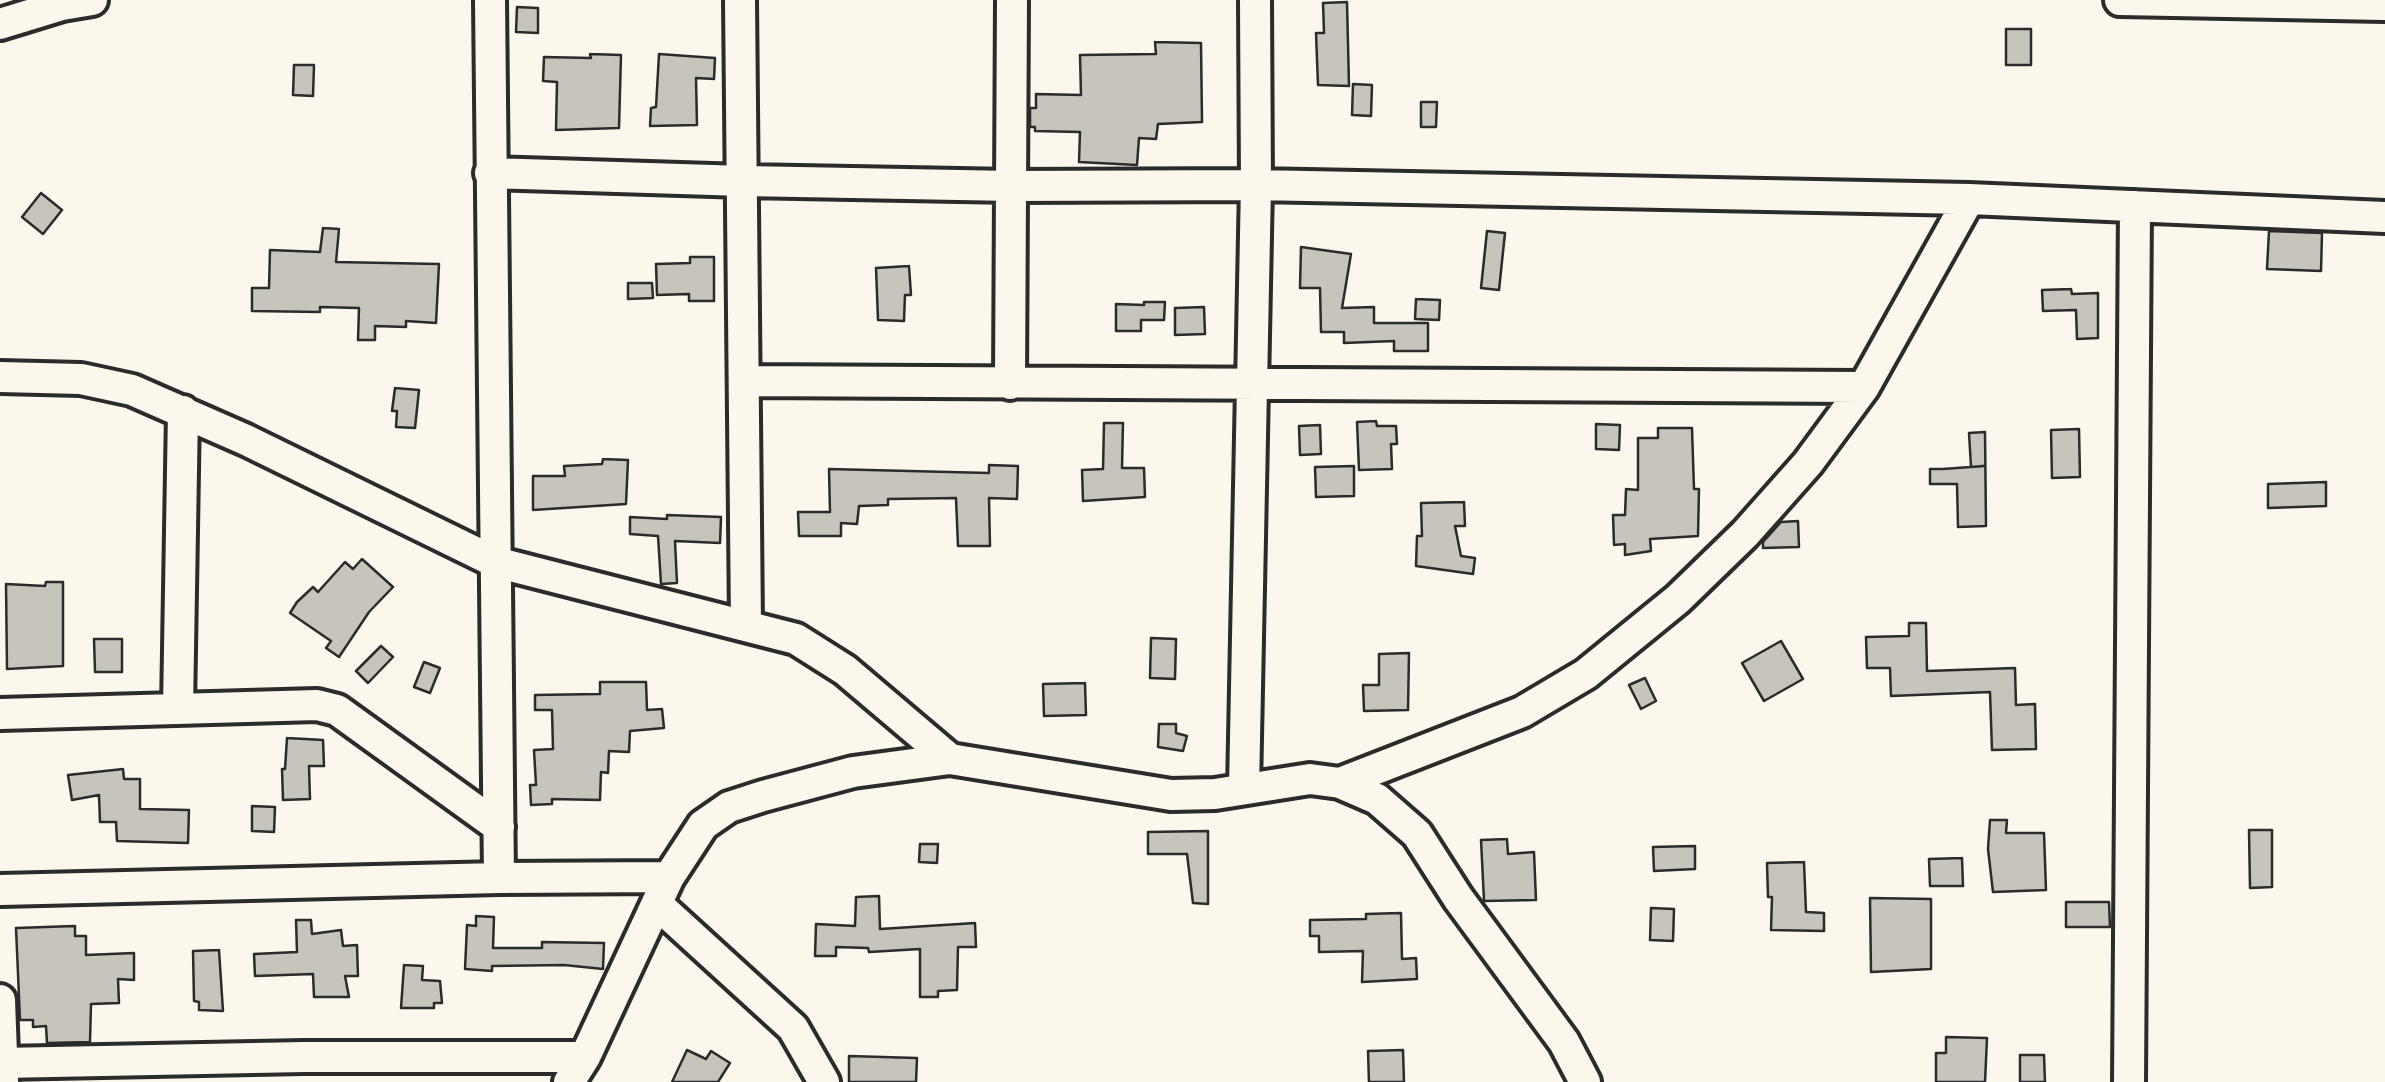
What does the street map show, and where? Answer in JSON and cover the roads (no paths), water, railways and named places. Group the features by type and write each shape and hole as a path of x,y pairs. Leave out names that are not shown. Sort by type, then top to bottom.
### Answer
{"street":[{"path":"0,24 92,0"},
{"path":"490,0 500,878"},
{"path":"740,0 746,624"},
{"path":"1010,384 1012,0"},
{"path":"1244,789 1256,185 1254,0"},
{"path":"2120,0 2385,5"},
{"path":"490,173 744,182 1256,185 1969,199 2385,218"},
{"path":"1340,783 1522,712 1586,674 1678,599 1745,534 1808,463 1864,387 1969,199"},
{"path":"2129,1082 2134,206"},
{"path":"0,377 81,380 132,390 494,562 796,638 845,670 950,759"},
{"path":"745,382 1864,387"},
{"path":"178,709 183,411"},
{"path":"0,714 316,705 337,710 499,827"},
{"path":"0,1000 3,1072 304,1058 577,1070 663,890 703,826 729,806 853,772 950,759 1171,795 1215,794 1310,779 1340,783 1377,799 1416,834 1564,1042 1584,1082"},
{"path":"0,890 500,878 663,890 793,1028 824,1082"}]}
